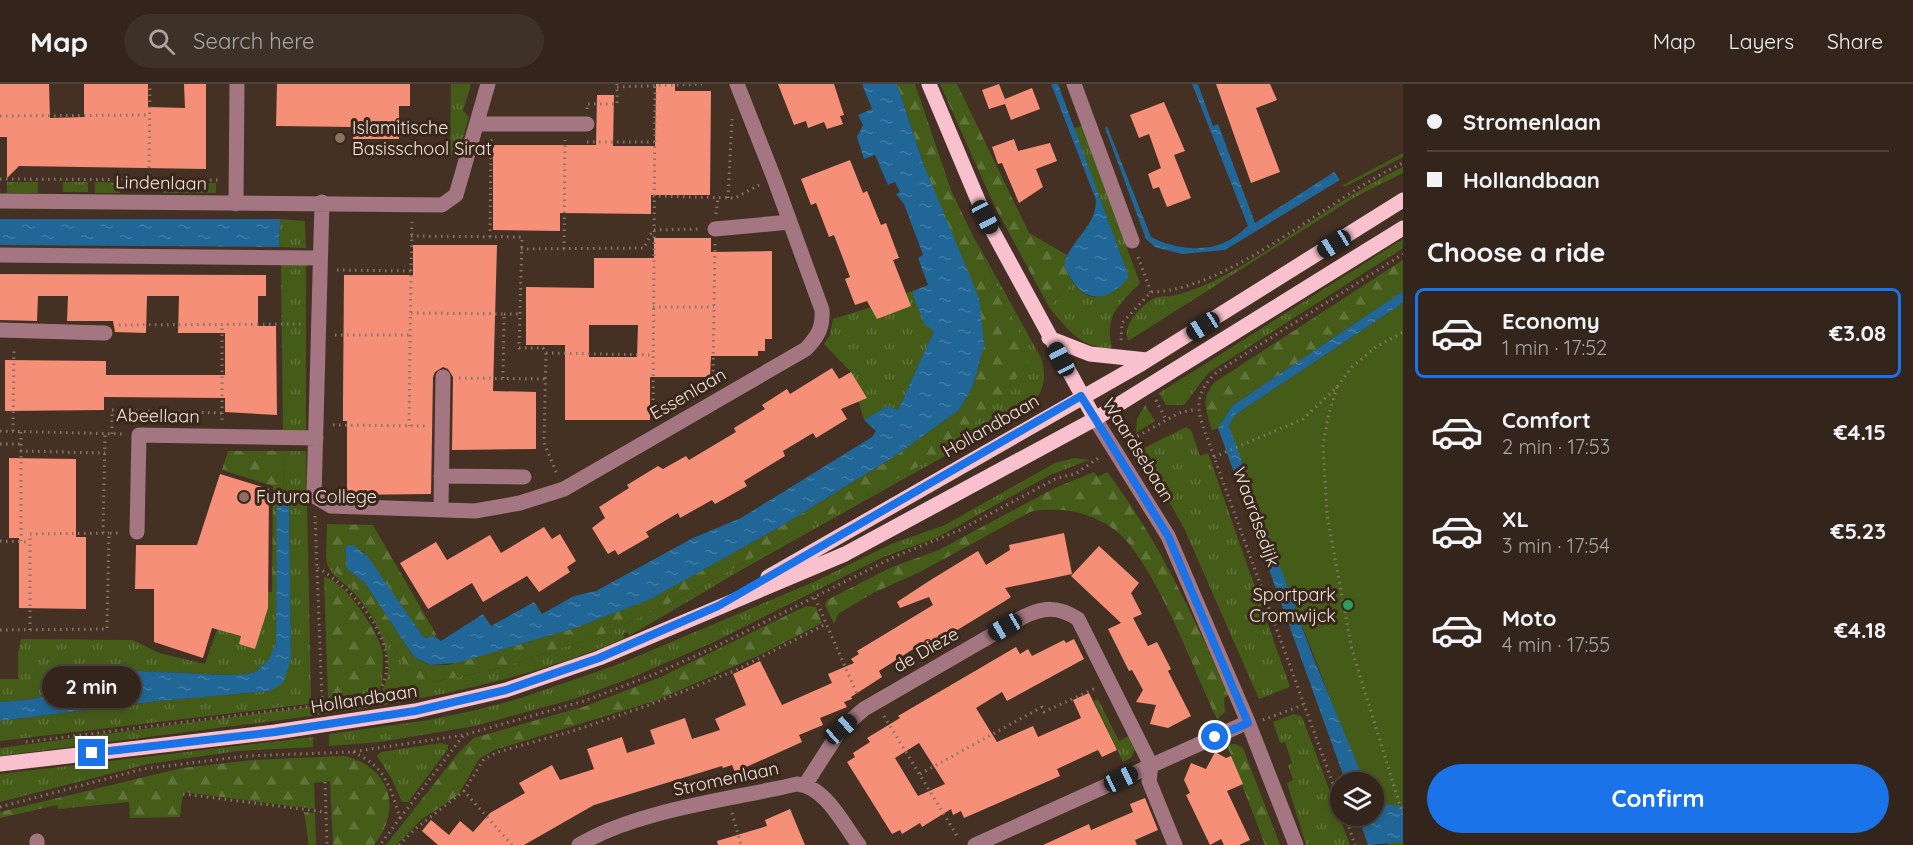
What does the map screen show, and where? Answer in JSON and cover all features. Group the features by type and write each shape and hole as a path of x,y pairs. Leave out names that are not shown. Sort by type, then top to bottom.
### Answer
{"main road":[{"name":"Waardsebaan","path":"929,84 985,217 1095,419"},
{"name":"Hollandbaan","path":"718,606 1147,360 1403,201"},
{"name":"Hollandbaan","path":"0,764 275,732 415,711 506,690 599,658 845,554 1095,419 1403,228"},
{"path":"1049,338 1090,354 1147,360"}],"street":[{"path":"236,204 237,84"},
{"path":"314,496 322,202 442,205 456,195 485,124 488,84"},
{"name":"Essenlaan","path":"314,496 331,506 441,508 475,511 520,503 564,489 806,349 818,335 823,324 822,310 737,84"},
{"path":"1074,84 1132,241"},
{"path":"485,124 587,124"},
{"name":"Lindenlaan","path":"0,201 236,204 322,202"},
{"path":"715,229 790,222"},
{"path":"0,255 320,264"},
{"path":"7,330 105,333"},
{"path":"441,508 443,377"},
{"name":"Waardsebaan","path":"1095,419 1168,536 1248,723 1296,845"},
{"name":"Abeellaan","path":"138,435 222,436 316,431"},
{"path":"137,532 138,435"},
{"path":"441,476 524,477"},
{"name":"de Dieze","path":"806,784 841,729 870,706 1023,617 1050,608 1065,610 1078,619 1151,765"},
{"path":"975,845 1248,723"},
{"path":"1151,765 1149,782 1175,845"},
{"name":"Stromenlaan","path":"579,845 603,831 657,814 806,784 819,792 859,845"},
{"path":"603,831 610,845"}],"path":[{"path":"149,180 150,84"},
{"path":"654,142 587,142 587,104 617,104 617,85 702,84"},
{"path":"653,437 655,86"},
{"path":"0,116 150,115"},
{"path":"728,198 732,118"},
{"path":"485,124 490,237"},
{"path":"564,249 565,124"},
{"path":"1132,241 1151,292 1181,289 1245,260 1359,185 1403,163"},
{"path":"653,196 735,198 774,178"},
{"path":"0,179 236,180"},
{"path":"718,198 715,229 714,375 727,394"},
{"path":"409,426 413,204"},
{"path":"654,230 715,229"},
{"path":"521,249 644,248 654,230"},
{"path":"411,236 522,237 519,348 543,348 546,353 544,443 564,489"},
{"path":"1166,420 1197,409 1203,389 1217,372 1403,254"},
{"path":"320,264 411,271"},
{"path":"653,307 714,307"},
{"path":"410,313 520,314"},
{"path":"503,378 504,314"},
{"path":"222,324 222,436"},
{"path":"105,333 110,325 222,324 410,335"},
{"path":"7,330 13,431"},
{"path":"1214,457 1303,418 1337,387 1352,367 1368,353 1403,332"},
{"path":"546,353 652,355"},
{"path":"443,377 545,378"},
{"path":"1337,387 1328,417 1323,446 1328,515 1352,650 1403,815"},
{"name":"Waardsedijk","path":"1197,409 1330,776"},
{"path":"112,434 112,410 222,413"},
{"path":"316,431 442,426"},
{"name":"Abeellaan","path":"0,430 138,435"},
{"path":"21,432 21,542"},
{"path":"103,533 105,434"},
{"path":"0,444 20,444"},
{"path":"20,451 105,453"},
{"path":"314,496 322,698"},
{"path":"30,630 30,534 137,532"},
{"path":"0,630 107,629 109,533"},
{"path":"0,541 30,542"},
{"path":"23,743 375,698 382,688 386,675 386,652 371,621 350,591 318,568"},
{"path":"815,598 826,624 870,706 920,774 963,845"},
{"path":"399,845 415,829 464,791 484,759 498,752 576,730 649,705 734,671 826,624"},
{"path":"920,774 1042,707 1044,712 1110,681"},
{"path":"1248,723 1267,719 1304,705"},
{"path":"380,845 464,735"},
{"path":"351,752 369,759 387,778 400,818"},
{"path":"325,782 327,845"},
{"path":"464,791 512,845"},
{"path":"183,794 326,812"},
{"path":"728,800 741,845"},
{"path":"1348,826 1355,845"}],"green space":[{"path":"451,84 471,84 463,111 469,117 458,155 450,155"},
{"path":"897,84 915,84 951,190 1030,355 1025,367 1010,386 957,442 906,474 670,603 604,634 497,669 433,682 417,677 408,669 356,590 337,573 326,558 327,524 373,525 437,636 424,638 362,550 346,568 365,583 414,657 429,665 448,665 575,628 651,599 783,525 895,456 959,410 973,386 984,345"},
{"path":"940,84 957,84 1029,233 1067,255 1067,272 1073,282 1049,307 995,207"},
{"path":"1082,126 1140,283 1115,311 1110,327 1112,348 1083,341 1069,330 1049,307 1073,282 1087,295 1094,297 1108,293 1129,277 1074,128"},
{"path":"1403,153 1403,157 1344,187 1343,185"},
{"path":"1403,167 1403,173 1355,197 1128,341 1129,324 1153,299 1187,292 1224,276 1359,191"},
{"path":"7,182 38,182 38,193 7,193"},
{"path":"63,182 88,182 88,192 63,192"},
{"path":"95,182 120,183 120,193 95,193"},
{"path":"163,183 216,183 216,193 163,193"},
{"path":"280,219 305,221 306,248 279,247"},
{"path":"974,237 1041,358 1044,374 1042,389 1034,402 1021,413 1018,409 1014,411 1016,416 743,569 629,636 627,632 623,634 625,638 533,671 487,684 393,703 297,718 0,756 0,748 377,698 388,672 387,658 379,629 363,604 330,569 326,558 337,573 356,590 408,669 433,682 497,669 604,634 670,603 906,474 957,442 1025,367 1022,339"},
{"path":"1403,239 1403,248 1208,373 1184,405 1166,405 1159,393"},
{"path":"1403,260 1403,291 1232,406 1218,428 1212,430 1206,411 1206,399 1215,382"},
{"path":"281,265 306,265 306,433 283,433"},
{"path":"913,291 913,295 934,331 898,410 887,406 864,420 858,399 866,398 851,372 824,344 830,335 833,319 872,307 877,319 906,293"},
{"name":"Sportpark Cromwijck","path":"1403,303 1403,845 1388,845 1380,826 1384,826 1384,772 1359,772 1274,553 1228,426 1235,415"},
{"path":"1145,405 1155,421 1136,433 1137,419"},
{"path":"1186,427 1191,430 1200,456 1208,453 1290,687 1259,699 1184,528 1140,450"},
{"path":"228,451 283,451 284,493 277,501 277,592 272,593 273,486 222,470"},
{"path":"283,451 306,451 311,700 349,696 367,687 374,679 383,654 382,684 374,696 0,741 0,721 159,701 270,691 291,659 289,499 284,493"},
{"path":"1075,458 1089,460 1050,475 936,538 883,557 714,642 633,677 577,698 475,726 380,742 329,746 329,734 429,720 476,710 521,698 619,664 816,581 891,544 945,525 1055,463"},
{"path":"1094,472 1098,477 1107,472 1126,498 1159,552 1189,609 1229,695 1224,698 1225,712 1217,719 1156,585 1130,545 1110,526 1071,511 1030,512 920,572 873,593 838,614 834,624 825,605 827,600 892,567 939,550 1055,488"},
{"path":"324,577 342,588 361,610 377,636 383,656 378,676 367,689 351,695 328,699"},
{"path":"251,592 277,592 276,644 269,659 258,670 249,674 227,675 137,671 121,667 106,668 33,699 0,702 0,679 18,679 18,653 21,639 133,640 159,653 205,664 218,627"},
{"path":"806,606 816,607 822,623 762,654 655,701 494,750 479,759 458,795 422,819 396,845 386,845 459,752 474,738 586,706 661,677"},
{"path":"1098,699 1119,741 1131,735 1136,747 1131,758 1123,762 1094,701"},
{"path":"1294,714 1302,717 1330,792 1330,826 1343,826 1350,845 1306,845 1287,783 1293,780 1288,765 1292,763 1285,742 1280,743 1273,722"},
{"path":"313,737 313,747 237,751 148,764 0,802 0,774"},
{"path":"441,743 448,745 448,749 408,802 402,802 392,779 377,756 381,752"},
{"path":"1236,744 1243,748 1280,845 1265,845 1227,745"},
{"path":"344,756 360,761 372,769 381,779 387,791 388,817 374,845 333,845 330,781 314,783 315,809 183,792 180,817 130,818 129,802 58,809 57,805 0,818 0,812 182,768 253,760"},
{"path":"304,812 315,813 316,845 309,845"}],"water":[{"path":"862,84 897,84 923,163 979,298 984,345 973,386 959,410 895,456 783,525 651,599 575,628 457,663 430,665 414,657 365,583 346,568 346,546 353,545 368,557 424,638 434,636 441,641 483,614 491,626 534,602 542,614 574,596 596,591 693,538 741,518 872,437 876,431 864,420 887,406 898,410 934,331 925,325 913,295 913,291 928,285 918,258 923,255 904,204 896,194 900,192 895,182 888,185 875,155 864,159 857,137 863,125 858,115 872,109"},
{"path":"1051,84 1058,84 1129,277 1119,287 1101,296 1084,293 1070,277 1064,265 1072,247 1092,218 1096,200"},
{"path":"1192,84 1198,84 1213,126 1218,124 1255,223 1334,172 1340,180 1225,250 1182,254 1155,247 1146,239 1105,128 1107,126 1151,237 1168,244 1188,248 1207,247 1228,241 1248,226"},
{"path":"0,219 280,219 279,247 0,245"},
{"path":"1403,291 1403,303 1235,415 1229,426 1313,657 1360,772 1342,772 1218,428 1232,406"},
{"path":"283,493 289,499 291,659 283,683 270,691 159,701 0,721 0,702 33,699 106,668 121,666 137,671 227,675 249,674 258,670 269,659 276,643 277,501"},
{"path":"1384,804 1403,806 1403,842 1368,845 1361,826 1384,826"}],"building":[{"path":"0,84 49,84 50,118 84,117 84,84 148,84 148,107 185,108 184,84 206,84 206,169 19,166 7,178 7,137 0,137"},
{"path":"277,84 410,84 410,106 399,106 399,139 353,139 353,127 276,126"},
{"path":"656,84 675,84 675,91 711,91 710,195 651,195 651,214 560,213 560,231 493,230 493,145 596,145 597,95 614,95 613,146 655,146"},
{"path":"778,84 834,84 844,115 840,116 843,124 827,129 824,122 808,128 806,121 794,125"},
{"path":"999,84 1005,99 1032,88 1040,109 1011,120 1005,104 989,109 982,90"},
{"path":"1216,84 1270,84 1277,100 1256,108 1280,172 1251,183"},
{"path":"1164,102 1185,151 1174,155 1191,198 1167,207 1159,187 1153,189 1148,174 1161,168 1149,134 1139,138 1130,115"},
{"path":"1014,139 1018,151 1050,143 1057,161 1036,169 1043,187 1019,203 1002,163 998,164 992,147"},
{"path":"850,160 863,193 867,191 881,225 886,223 899,258 893,260 911,306 877,319 867,301 855,305 845,279 850,277 834,235 829,237 816,203 811,205 801,179"},
{"path":"654,238 711,238 711,252 772,251 772,339 765,339 765,351 758,351 758,356 711,356 710,377 650,377 650,420 565,420 565,345 526,345 526,287 594,288 594,258 654,258","holes":["589,325 638,325 637,357 589,357"]},
{"path":"413,245 497,245 493,391 536,392 536,449 452,450 453,377 448,369 443,367 435,372 433,377 431,494 347,495 347,421 343,421 344,275 413,275"},
{"path":"0,274 266,275 266,296 258,296 258,326 276,326 277,415 225,412 225,398 104,397 104,410 5,411 5,360 106,361 106,375 225,375 225,333 178,333 179,296 147,296 146,333 115,332 113,321 67,321 68,296 38,296 37,321 0,320"},
{"path":"832,368 839,379 851,372 867,398 841,409 847,419 816,438 813,433 783,451 785,456 744,481 747,486 715,504 712,500 680,518 678,513 646,532 649,537 618,555 615,550 608,554 592,528 605,518 599,507 629,488 627,485 658,466 663,469 686,456 689,460 736,432 734,428 765,409 762,405 787,389 790,394"},
{"path":"9,458 76,459 76,537 86,537 86,609 19,608 19,538 9,538"},
{"path":"220,474 269,489 268,608 255,649 239,644 241,636 212,628 203,658 154,642 154,589 135,589 136,545 197,545"},
{"path":"544,527 552,539 560,534 576,561 567,567 570,572 539,592 527,576 483,602 472,583 428,609 400,563 436,542 447,560 490,535 501,553"},
{"path":"1064,533 1072,574 1005,588 1011,597 926,649 920,649 918,646 879,671 882,677 851,697 852,699 844,702 847,707 820,718 823,725 799,735 802,742 735,772 732,765 723,768 722,766 594,805 524,845 438,845 422,831 431,820 449,835 460,821 473,832 490,813 525,793 519,783 552,765 560,780 594,769 587,749 622,737 627,753 655,744 650,730 685,718 692,739 720,730 715,719 746,705 733,674 760,661 782,705 832,683 828,674 854,663 851,659 859,654 857,651 933,605 929,597 900,608 897,602 929,581 978,551 986,565 1010,550 1009,545"},
{"path":"1099,546 1139,583 1131,593 1142,614 1133,618 1148,646 1157,642 1171,669 1168,671 1191,716 1168,728 1150,724 1156,705 1136,702 1143,690 1132,670 1129,671 1108,629 1121,623 1071,576"},
{"path":"1074,639 1084,659 1007,701 1002,692 976,708 997,742 1033,726 1038,737 1081,718 1073,700 1089,693 1117,750 1102,757 1098,750 1057,769 1060,776 964,818 961,811 953,815 951,809 922,827 920,823 902,834 900,830 892,834 847,762 855,757 853,753 870,742 867,738 900,718 898,716 1016,647 1020,654 1028,649 1032,656 1064,640 1066,643","holes":["919,743 945,784 918,796 895,758"]},
{"path":"1215,752 1226,758 1231,756 1243,784 1227,791 1250,840 1239,845 1224,845 1221,839 1210,845 1186,795 1190,793 1184,780 1191,763 1206,769"},
{"path":"1145,798 1158,830 1135,840 1137,845 1043,845 1089,824 1091,830 1133,812 1130,804"},
{"path":"790,809 805,845 718,845 717,841 767,826 765,820"}],"place":[{"name":"Islamitische Basisschool Sirat","path":"340,138"},
{"name":"Futura College","path":"244,497"},
{"name":"Sportpark Cromwijck","path":"1348,605"}],"route":[{"path":"92,753 275,732 415,711 506,690 599,658 718,606 1081,396 1168,536 1248,723 1215,737"}]}
